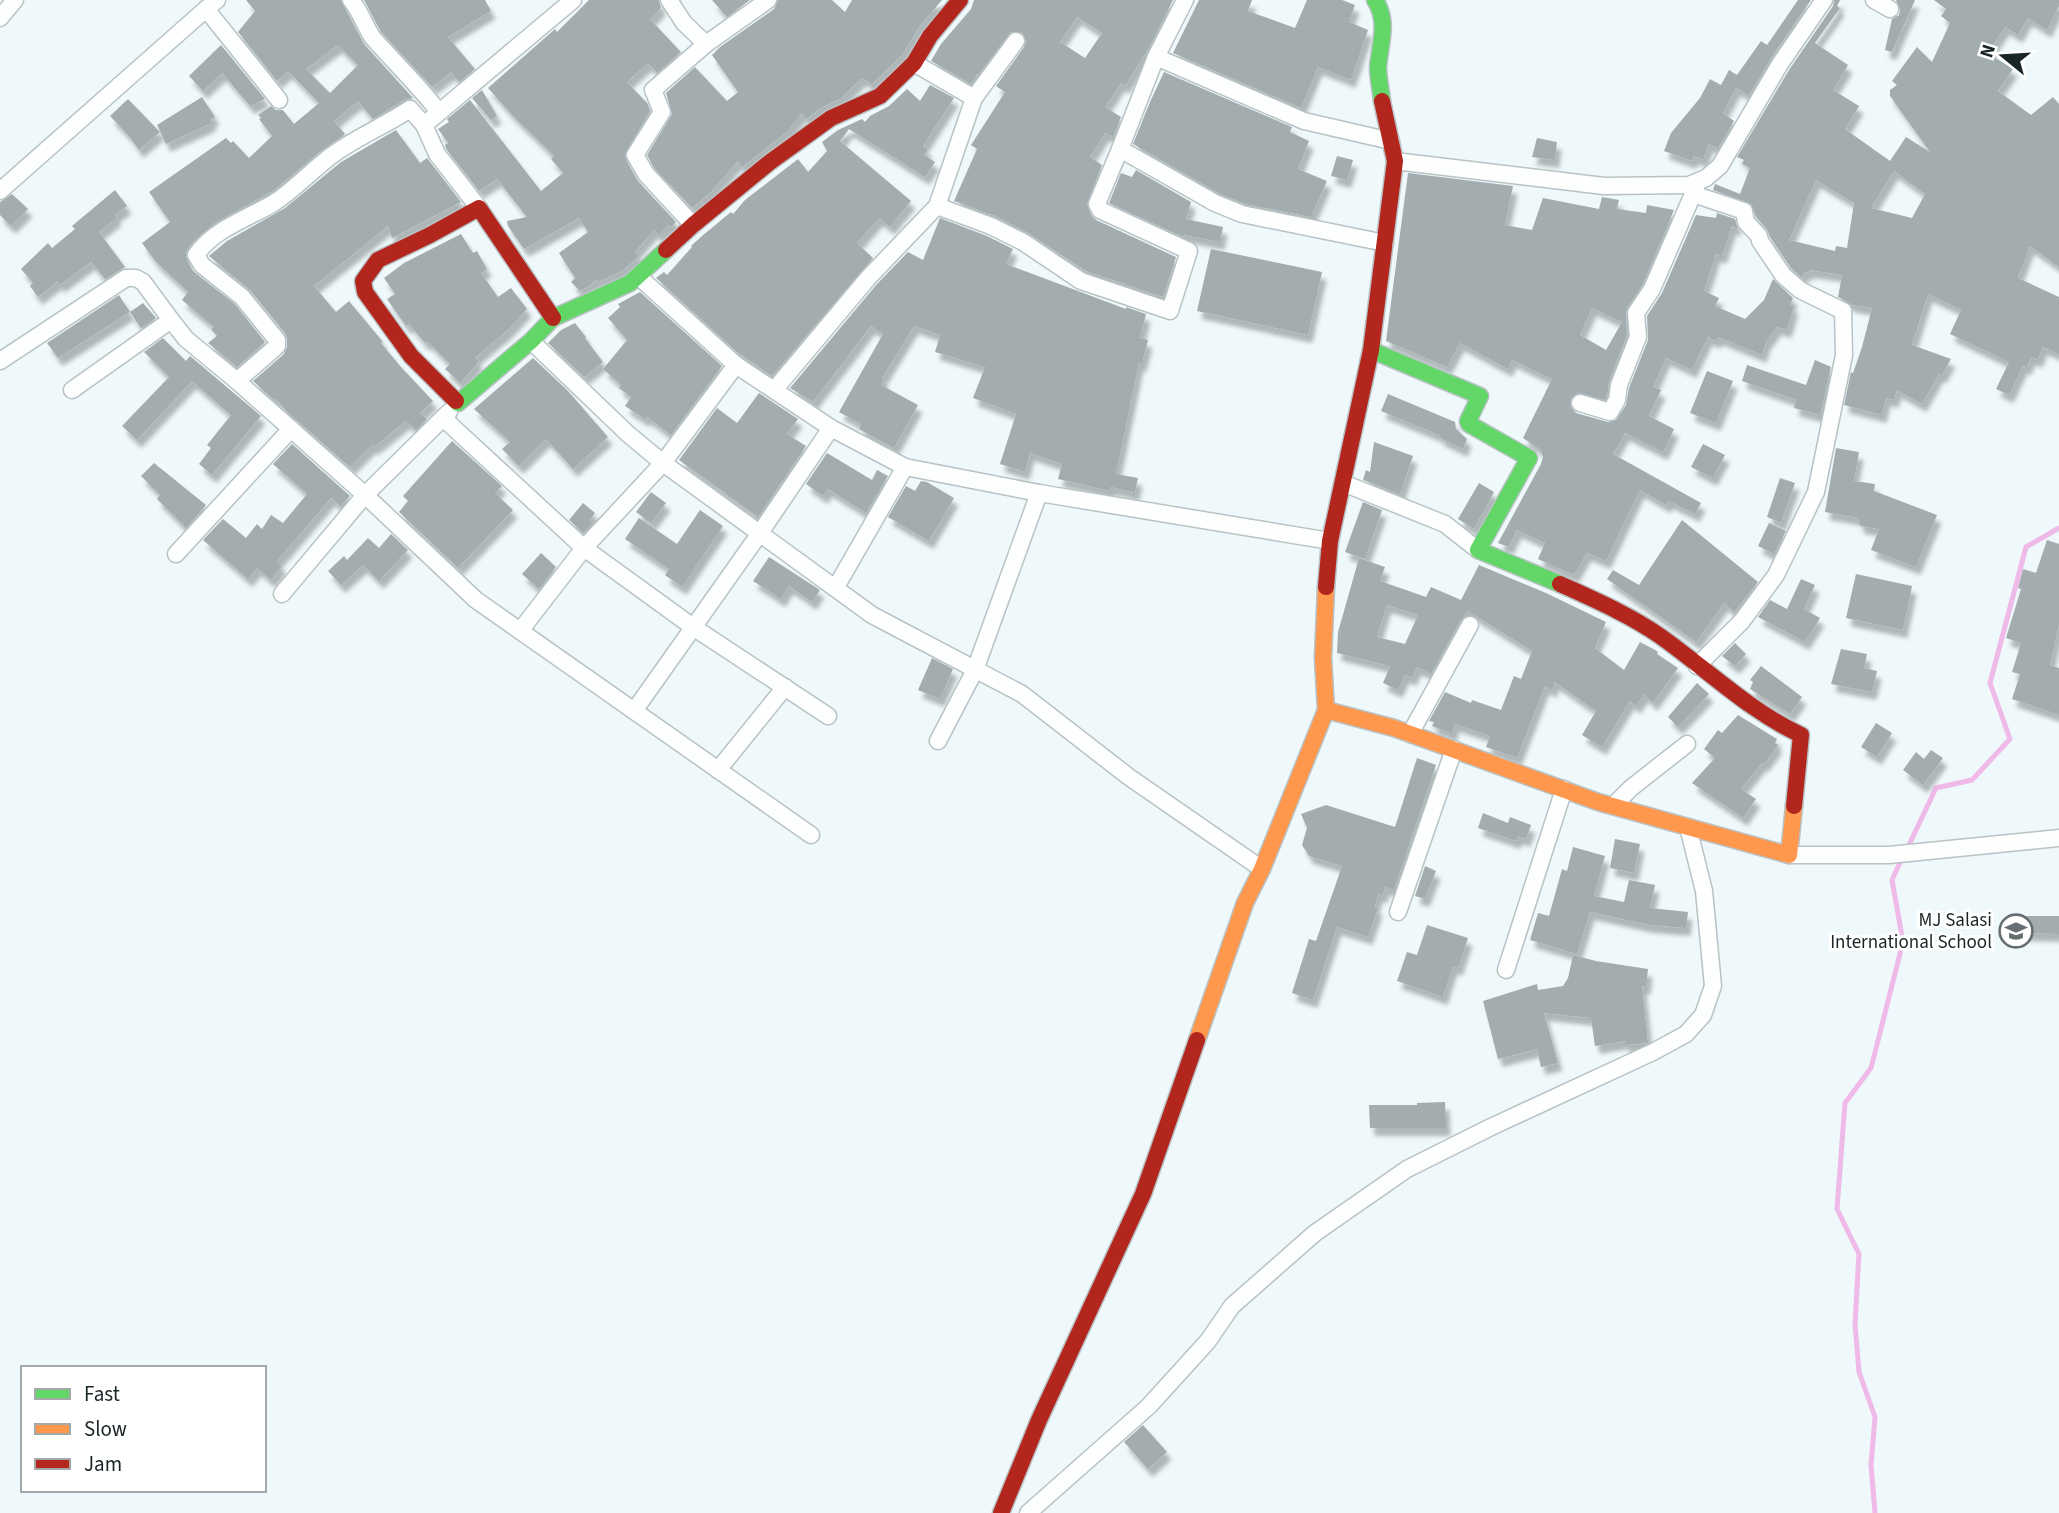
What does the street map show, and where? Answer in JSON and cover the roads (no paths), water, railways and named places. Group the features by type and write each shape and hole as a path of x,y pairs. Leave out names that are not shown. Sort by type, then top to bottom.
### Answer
{"street":[{"path":"0,18 15,0"},
{"path":"351,0 360,11 371,35 439,112"},
{"path":"424,125 573,0"},
{"path":"669,0 684,23 706,44"},
{"path":"692,225 646,174 635,155 662,112 653,90 706,44 768,0"},
{"path":"282,594 365,495 458,403 531,341 553,318 630,283 692,225 770,162 831,118 880,96 914,63 930,36 960,0"},
{"path":"937,206 966,215 1023,242 1081,281 1170,311 1189,251 1100,209 1097,204 1156,57 1185,0"},
{"path":"1001,1513 1039,1420 1143,1194 1245,903 1262,869 1326,710 1324,611 1330,541 1371,350 1395,161 1378,69 1384,26 1381,9 1375,0"},
{"path":"1580,403 1610,412 1617,400 1619,385 1638,337 1636,313 1652,289 1696,188 1720,166 1780,64 1824,0"},
{"path":"1874,0 1890,9"},
{"path":"0,191 211,4 279,100"},
{"path":"775,389 869,277 937,206 974,98 1016,41"},
{"path":"1156,57 1304,121 1391,141"},
{"path":"914,63 974,98"},
{"path":"237,381 277,346 277,340 242,297 202,265 196,255 204,243 247,216 274,203 319,164 346,145 387,125 410,109 424,125 437,154 479,208 553,318"},
{"path":"1120,149 1216,203 1242,214 1385,243"},
{"path":"1395,161 1604,186 1689,184 1745,211 1746,222 1760,237 1783,275 1800,290 1843,311 1844,355 1816,492 1776,575 1742,621 1696,666"},
{"path":"458,403 411,356 365,292 363,282 378,260 479,208"},
{"path":"638,276 736,365 831,428 905,467 1330,541"},
{"path":"0,361 126,278 136,278 143,282 187,339 365,495 476,600 811,835"},
{"path":"72,390 171,320"},
{"path":"531,341 628,435 872,615 1022,694 1129,777 1262,869"},
{"path":"1371,350 1480,396 1468,424 1529,457 1478,550"},
{"path":"520,631 584,548 663,463 736,365"},
{"path":"443,418 584,548 693,627 828,716"},
{"path":"634,711 831,428"},
{"path":"176,554 291,429"},
{"path":"836,587 905,467"},
{"path":"1343,482 1445,524 1478,550 1538,573 1605,605 1660,636 1734,696 1801,735 1789,855"},
{"path":"938,741 975,670 1039,492"},
{"path":"1410,734 1470,625"},
{"path":"718,770 785,687"},
{"path":"1326,710 1410,734 1598,802 1789,855 1889,855 2059,838"},
{"path":"1613,806 1630,788 1686,744"},
{"path":"1398,912 1454,749"},
{"path":"1506,970 1564,789"},
{"path":"1028,1513 1149,1406 1208,1341 1232,1306 1315,1233 1407,1169 1686,1034 1703,1015 1713,986 1704,891 1688,827"}],"waterway":[{"path":"1907,849 1936,788 1972,780 2010,739 1990,683 2026,547 2059,528"},
{"path":"1875,1513 1871,1465 1875,1417 1859,1372 1855,1324 1859,1254 1837,1209 1845,1103 1871,1068 1903,942 1892,880 1902,858"}],"place":[{"name":"MJ Salasi International School","path":"2016,931"}]}
